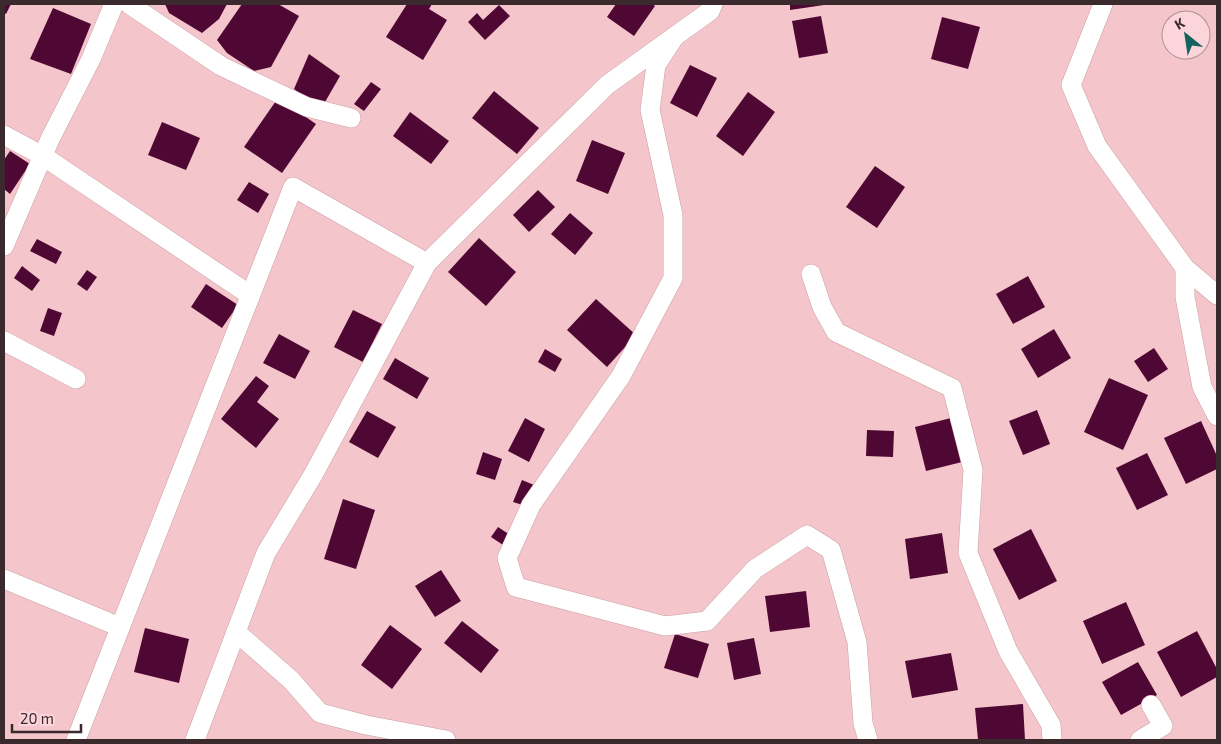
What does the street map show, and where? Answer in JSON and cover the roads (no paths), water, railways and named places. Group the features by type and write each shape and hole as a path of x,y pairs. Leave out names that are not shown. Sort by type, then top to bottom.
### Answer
{"street":[{"path":"4,246 50,139 114,4"},
{"path":"129,4 221,66 307,107 351,118"},
{"path":"196,740 266,553 313,475 427,263 607,85 710,11 714,4"},
{"path":"1103,4 1071,85 1097,146 1185,268 1217,294"},
{"path":"675,36 656,65 650,110 673,215 673,278 621,376 531,505 507,558 516,587 665,626 707,621 755,569 807,535 831,550 857,642 863,723 868,740"},
{"path":"4,135 43,156 250,295"},
{"path":"76,740 292,187 427,263"},
{"path":"1185,268 1185,296 1202,387 1217,416"},
{"path":"811,274 822,307 836,332 952,388 973,470 968,553 1008,651 1051,725 1052,740"},
{"path":"4,341 76,379"},
{"path":"4,579 120,627"},
{"path":"236,632 292,680 320,712 366,725 446,740"},
{"path":"1140,740 1163,726 1151,705"}]}
